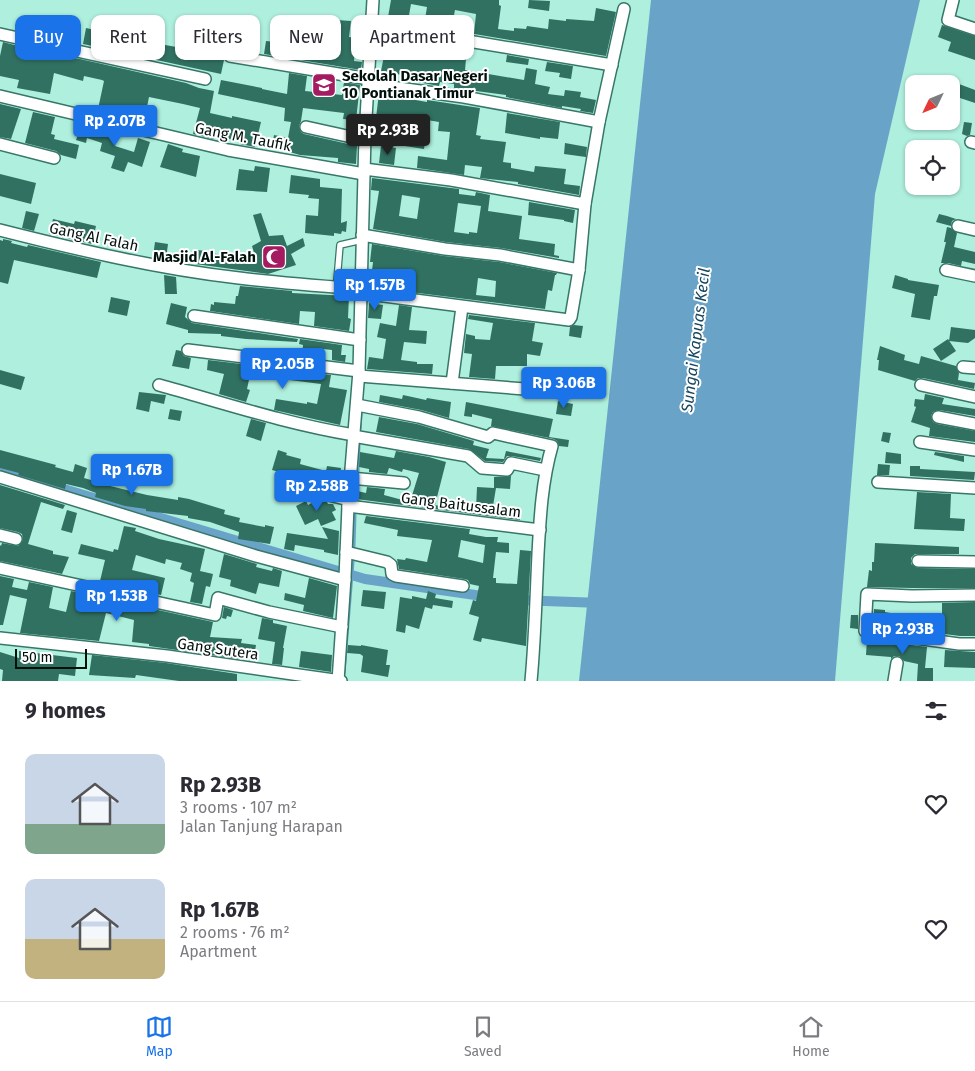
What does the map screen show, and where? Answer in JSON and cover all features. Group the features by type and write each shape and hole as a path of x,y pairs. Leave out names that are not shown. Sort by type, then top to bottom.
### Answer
{"street":[{"path":"372,15 373,0"},
{"path":"953,0 948,20 975,29"},
{"path":"362,238 500,255 579,270 585,204 599,122 624,8"},
{"path":"0,34 205,78"},
{"path":"474,42 612,65"},
{"path":"252,60 599,122"},
{"path":"339,681 348,503 359,374 365,140 370,60"},
{"name":"Gang M. Taufik","path":"0,96 228,150 364,172 451,180 585,204"},
{"path":"306,127 365,140"},
{"path":"0,144 54,158"},
{"path":"958,226 975,230"},
{"name":"Gang Al Falah","path":"0,230 81,251 239,278 361,289 462,307 569,320 579,270"},
{"path":"946,270 975,276"},
{"path":"452,383 462,307"},
{"path":"194,316 360,340"},
{"path":"188,350 359,374 525,389"},
{"path":"159,385 277,420 316,429 468,456 478,466 485,469 507,470 511,463 545,470"},
{"path":"921,385 975,397"},
{"path":"357,405 419,417 488,437 493,433 552,446 545,470 531,681"},
{"path":"938,418 975,424"},
{"path":"920,442 975,450"},
{"path":"0,477 256,556 345,579"},
{"path":"350,478 404,483"},
{"path":"878,482 975,488"},
{"name":"Gang Baitussalam","path":"297,487 348,503 540,530"},
{"path":"0,535 16,539"},
{"path":"346,553 387,562 391,565 392,574 396,576 463,586"},
{"path":"918,561 975,562"},
{"path":"0,568 215,614 218,598 269,612 342,627"},
{"path":"975,595 912,596 867,594 865,631 959,644 975,644"},
{"name":"Gang Sutera","path":"0,638 157,655 339,681"},
{"path":"894,681 896,663"}],"lane":[{"path":"361,289 337,280 340,245 362,238"}],"water":[{"name":"Sungai Kapuas Kecil","path":"651,0 920,0 875,194 835,681 579,681"}],"building":[{"path":"391,0 499,0 499,5 501,6 498,29 514,31 514,28 526,29 527,26 548,29 549,19 594,21 596,8 616,12 606,56 474,34 476,14 455,10 454,15 426,15 427,7 411,4 409,15 388,15"},
{"path":"529,0 550,1 549,11 528,8"},
{"path":"341,20 351,21 349,37 351,37 351,60 362,62 361,70 300,60 341,60"},
{"path":"942,25 975,36 975,60 948,51 951,42 938,37"},
{"path":"86,28 91,29 91,46 83,44"},
{"path":"266,41 270,41 270,55 264,54"},
{"path":"3,42 15,45 15,60 81,59 214,91 210,113 261,122 255,147 215,135 214,139 193,134 200,108 149,97 144,122 131,119 132,113 98,109 104,81 102,80 84,76 83,81 54,73 50,94 17,88 19,80 0,76 0,56"},
{"path":"165,45 175,47 175,60 224,60 221,74 157,60 165,60"},
{"path":"507,55 529,59 528,65 506,62"},
{"path":"383,60 466,60 465,70 524,80 526,68 537,70 535,84 550,87 548,94 564,96 565,90 581,92 580,97 596,100 593,113 580,111 581,109 562,106 562,108 506,97 506,95 454,88 454,84 440,82 439,86 401,79 402,75 381,71"},
{"path":"547,62 573,66 571,79 559,77 560,73 545,71"},
{"path":"289,73 307,76 305,91 342,95 344,82 360,85 356,120 343,119 344,113 303,108 299,126 304,134 357,146 356,164 338,162 338,158 300,155 272,147 274,135 288,138 291,122 284,121 285,108 218,94 221,80 287,94"},
{"path":"960,84 975,90 975,103 960,98"},
{"path":"379,93 410,97 410,99 427,102 427,100 480,108 476,135 481,136 480,139 506,142 503,162 511,163 511,168 534,172 535,166 566,169 564,184 580,186 579,195 518,184 518,182 480,178 482,167 465,165 464,175 417,168 418,156 447,160 450,132 438,131 439,122 415,118 413,134 426,136 424,149 392,144 394,128 375,126"},
{"path":"0,104 21,109 11,139 0,137"},
{"path":"33,112 55,117 51,134 55,135 54,139 79,145 76,159 61,155 56,151 25,143"},
{"path":"507,113 560,122 558,139 540,137 540,139 505,133"},
{"path":"964,122 972,123 970,135 967,136 962,134"},
{"path":"82,123 119,134 115,146 134,152 138,138 150,142 142,167 128,162 124,172 111,168 115,156 100,151 102,143 87,138 86,143 76,140"},
{"path":"565,143 587,147 586,157 564,154"},
{"path":"168,144 183,149 182,152 200,156 196,177 160,167"},
{"path":"381,146 396,148 394,165 379,163"},
{"path":"255,166 270,168 267,192 236,190 239,169 254,171"},
{"path":"0,174 36,183 31,204 0,196"},
{"path":"291,175 320,179 320,187 342,189 341,223 347,221 346,232 342,231 341,234 334,233 334,236 305,233 306,215 318,216 319,199 308,198 309,195 289,193"},
{"path":"372,178 459,189 459,194 475,196 476,192 490,195 488,211 522,216 519,239 555,244 554,255 559,256 559,258 501,248 446,242 373,229 379,191 371,190","holes":["402,195 420,198 417,219 399,216","458,203 481,206 477,233 454,232"]},
{"path":"529,202 575,210 573,223 528,215"},
{"path":"26,211 39,214 34,231 22,228"},
{"path":"261,213 269,236 283,235 287,246 303,238 305,246 291,254 296,265 268,274 195,264 196,250 227,255 228,252 255,256 252,246 261,241 253,215"},
{"path":"939,214 956,219 952,221 951,226 936,222"},
{"path":"53,219 74,224 75,221 96,226 92,244 49,234"},
{"path":"947,227 957,233 954,247 975,252 975,264 962,261 961,266 941,263"},
{"path":"3,239 27,247 28,245 101,262 97,278 14,260 8,284 0,282 0,240 3,241"},
{"path":"155,242 168,244 166,259 153,257"},
{"path":"372,244 444,256 499,262 557,273 552,291 548,290 545,309 370,287 373,262 370,262","holes":["478,278 496,281 495,297 476,295"]},
{"path":"164,275 176,277 177,294 165,294"},
{"path":"895,275 908,280 939,285 937,296 934,296 930,320 911,317 915,294 892,288"},
{"path":"240,286 292,291 292,293 349,296 348,318 351,319 349,331 314,326 315,312 300,311 299,324 210,311 211,304 214,305 214,302 235,304"},
{"path":"111,297 130,301 127,316 108,312"},
{"path":"171,303 187,307 185,317 192,323 298,339 297,342 246,339 221,336 221,334 188,333 188,330 166,324"},
{"path":"369,303 383,305 381,319 368,318"},
{"path":"399,305 412,307 409,330 427,331 426,344 404,342 401,360 417,362 417,364 433,364 432,374 367,369 369,357 383,359 386,339 377,337 380,323 396,326"},
{"path":"469,315 535,323 532,341 543,343 540,356 527,354 527,366 496,366 495,379 469,377 472,354 464,353 466,334 475,336 475,339 490,340 493,323 468,319"},
{"path":"574,325 583,326 581,338 569,336 570,327"},
{"path":"951,327 975,330 975,338 968,343 949,341"},
{"path":"300,339 342,345 341,355 346,355 345,362 332,360 332,350 314,348 313,358 302,356 303,345 299,344"},
{"path":"948,339 956,351 941,361 933,349"},
{"path":"880,346 905,355 904,360 919,364 921,356 956,366 959,373 958,380 975,383 974,389 923,378 918,378 915,381 878,370 879,360 877,360"},
{"path":"176,350 181,351 184,356 191,358 189,369 172,366"},
{"path":"208,360 331,375 329,387 347,390 340,425 274,410 276,399 317,404 321,384 250,375 247,389 250,390 246,402 219,394 224,374 207,370"},
{"path":"0,370 25,377 21,390 0,384"},
{"path":"139,392 166,395 164,404 151,401 149,412 136,409"},
{"path":"925,394 944,398 942,404 975,409 975,416 939,410 933,412 931,416 933,422 937,424 975,431 975,442 929,436 930,428 911,422 916,407 914,406 915,399 924,400"},
{"path":"380,395 402,399 403,395 426,400 427,398 451,402 449,418 421,410 379,402"},
{"path":"558,401 573,404 571,416 556,414"},
{"path":"466,402 553,419 549,437 569,440 568,447 559,446 554,439 491,426 492,419 472,414 472,417 464,416"},
{"path":"170,409 182,411 180,421 168,419"},
{"path":"379,417 417,424 474,441 473,445 489,449 486,458 504,459 506,451 541,458 540,461 507,456 503,462 485,461 469,449 376,432"},
{"path":"251,419 266,423 261,441 246,436"},
{"path":"883,432 891,433 889,443 881,441"},
{"path":"0,450 56,465 55,467 73,472 75,464 87,468 84,478 98,483 147,495 178,500 178,497 189,499 225,510 224,514 240,518 239,522 274,527 270,544 238,539 239,532 210,522 188,518 188,516 146,511 146,509 125,506 95,497 96,493 83,488 66,484 65,489 18,475 19,473 0,468"},
{"path":"278,450 287,453 286,455 301,459 300,464 326,471 327,466 341,468 339,483 297,474 296,479 290,485 291,491 281,490 286,474 272,470"},
{"path":"396,451 446,462 435,505 450,508 451,505 476,509 477,487 494,488 494,477 511,476 510,489 496,488 492,512 520,516 520,520 356,499 357,491 366,493 367,487 385,489 384,495 410,502 419,473 403,469 402,472 389,468 387,474 369,472 369,469 359,467 360,452 394,458"},
{"path":"886,452 901,454 901,464 885,463"},
{"path":"935,452 964,456 964,462 934,455"},
{"path":"878,464 890,465 889,475 877,475"},
{"path":"910,466 920,466 920,469 975,472 974,480 910,476"},
{"path":"0,485 65,505 63,509 41,502 28,544 53,551 53,554 69,557 62,574 0,561 0,545 2,543 18,546 23,540 22,534 0,528"},
{"path":"917,492 951,494 950,518 965,519 964,531 914,529"},
{"path":"317,500 333,504 336,510 332,512 336,520 321,526 318,519 305,525 296,506 306,501 308,505"},
{"path":"67,510 77,513 72,533 61,530"},
{"path":"366,516 470,529 469,534 498,537 497,542 509,543 509,553 496,552 493,578 496,578 496,583 517,584 520,550 531,551 526,646 482,638 481,642 473,640 479,617 469,614 473,600 476,601 479,586 470,584 468,580 464,579 399,569 397,559 405,560 406,558 427,562 432,540 397,536 398,530 364,523","holes":["461,540 485,545 483,563 458,557"]},
{"path":"124,526 136,528 135,531 159,539 205,549 200,571 213,574 210,587 206,586 202,604 190,602 194,583 190,581 192,573 180,569 182,563 166,559 165,564 136,555 132,570 165,578 161,595 100,581 105,560 78,554 81,544 113,552 114,549 118,550"},
{"path":"322,527 339,531 338,555 324,552 324,550 295,545 294,551 284,549 287,533 328,539"},
{"path":"875,543 959,547 959,554 915,554 911,558 911,564 918,568 975,569 975,588 867,587 869,570 872,571 872,562 874,562"},
{"path":"224,554 257,564 256,567 272,571 273,568 282,571 279,587 259,583 256,594 230,586 231,580 219,577"},
{"path":"0,576 14,579 12,587 27,590 29,582 53,587 49,608 66,612 71,591 213,622 210,637 242,639 241,643 256,645 254,657 240,655 239,659 132,642 134,620 106,613 99,641 20,633 27,599 10,595 3,625 0,625"},
{"path":"309,578 337,586 333,618 303,611 304,605 284,600 285,593 305,598"},
{"path":"363,590 386,592 384,609 361,606"},
{"path":"428,591 436,594 435,598 453,601 452,608 433,605 432,609 425,607 419,629 406,625 405,633 396,631 400,597 412,599 412,596 426,599"},
{"path":"975,602 975,636 960,636 873,625 874,609 896,614 942,619 942,603"},
{"path":"224,607 233,610 231,617 222,618"},
{"path":"851,615 858,615 858,629 850,628"},
{"path":"262,618 287,626 282,665 272,664 275,642 258,639"},
{"path":"867,639 927,647 925,668 933,668 933,681 917,681 918,664 904,661 899,656 894,656 891,659 891,657 866,655"},
{"path":"348,645 361,645 388,650 386,665 390,665 388,677 361,672 363,656 347,653"},
{"path":"945,650 975,652 975,668 944,667"},
{"path":"19,651 77,658 75,676 59,674 58,681 2,681 3,670 0,669 0,652 19,658"},
{"path":"301,651 332,655 331,672 299,667"},
{"path":"92,655 166,663 237,674 237,681 179,681 136,675 135,678 89,675"}],"waterway":[{"path":"360,429 361,414"},
{"path":"358,471 359,445"},
{"path":"0,470 365,579 489,597"},
{"path":"356,498 357,487"},
{"path":"354,546 355,515"},
{"path":"344,673 353,562"},
{"path":"516,600 602,603"}],"place":[{"name":"Sekolah Dasar Negeri 10 Pontianak Timur","path":"324,85"},
{"name":"Masjid Al-Falah","path":"274,257"}]}
